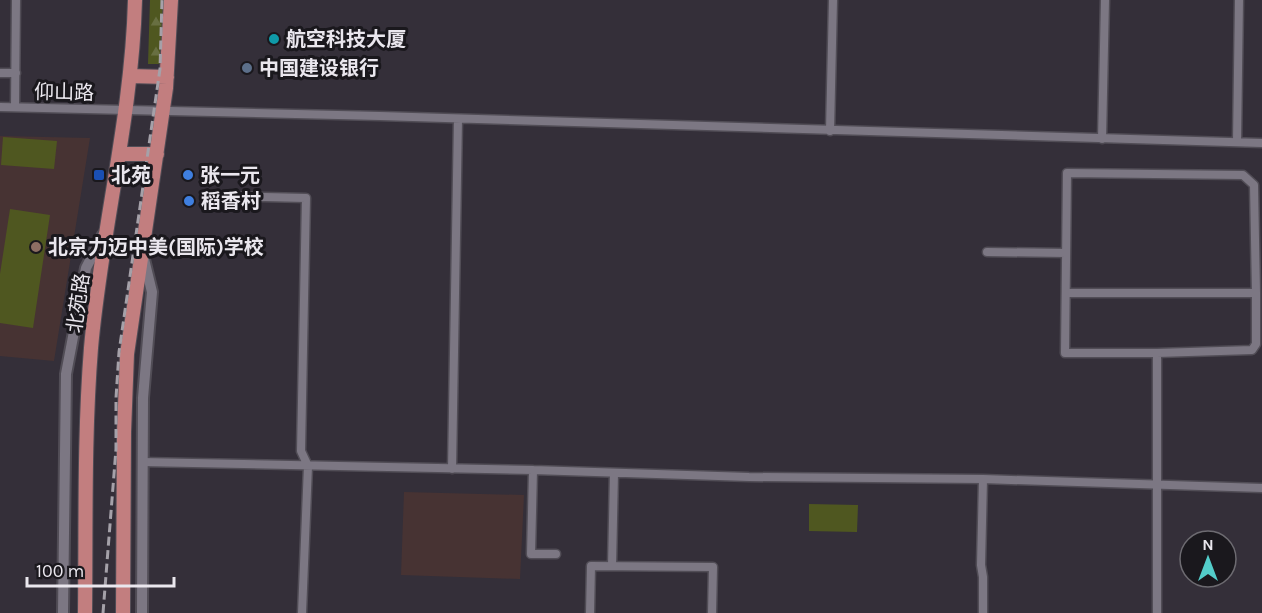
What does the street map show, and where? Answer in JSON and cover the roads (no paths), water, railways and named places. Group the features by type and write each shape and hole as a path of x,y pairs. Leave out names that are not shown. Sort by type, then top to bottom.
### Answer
{"main road":[{"name":"北苑路","path":"85,613 87,433 91,347 126,110 135,0"},
{"path":"123,613 127,354 168,77 171,0"},
{"path":"130,76 168,77"},
{"path":"120,154 157,154"}],"street":[{"path":"15,107 16,0"},
{"path":"830,131 833,0"},
{"path":"1102,138 1105,0"},
{"path":"1238,142 1239,0"},
{"path":"0,73 16,74"},
{"name":"仰山路","path":"0,107 458,118 1262,143"},
{"path":"452,469 458,118"},
{"path":"1067,173 1243,175 1254,185 1256,344 1252,350 1065,353 1066,253 1067,173"},
{"path":"223,196 306,198 301,451 308,466 302,613"},
{"path":"63,613 66,374 86,268 109,224"},
{"path":"142,251 152,292 143,398 142,613"},
{"path":"987,252 1066,253"},
{"path":"1066,293 1256,293"},
{"path":"1157,353 1157,613"},
{"path":"142,462 749,477 983,479 1262,488"},
{"path":"533,470 531,554 556,554"},
{"path":"612,566 614,473"},
{"path":"983,479 981,565 983,613"},
{"path":"590,613 591,566 713,567 712,613"}],"railway":[{"path":"103,613 116,449 119,352 160,69 162,0"}],"place":[{"name":"航空科技大厦","path":"274,39"},
{"name":"中国建设银行","path":"247,68"},
{"name":"北苑","path":"99,175"},
{"name":"张一元","path":"188,175"},
{"name":"稻香村","path":"189,201"},
{"name":"北京力迈中美(国际)学校","path":"36,247"}]}
